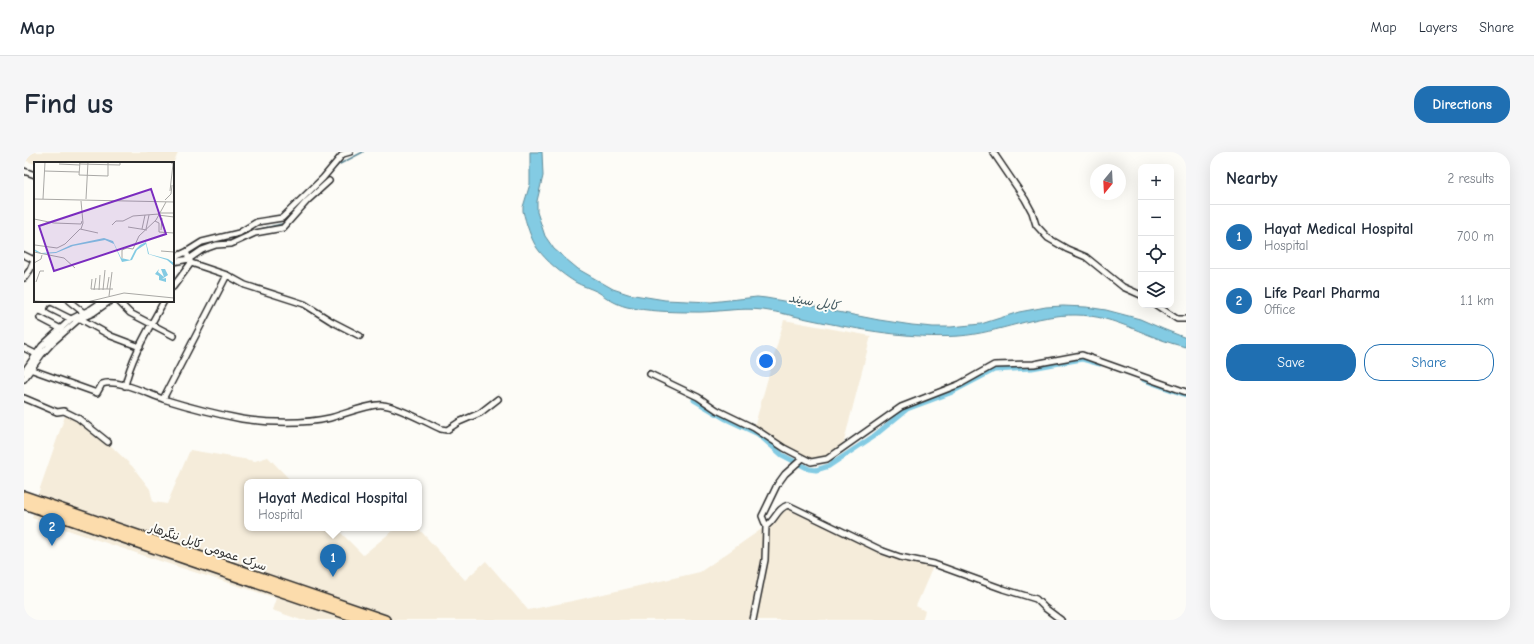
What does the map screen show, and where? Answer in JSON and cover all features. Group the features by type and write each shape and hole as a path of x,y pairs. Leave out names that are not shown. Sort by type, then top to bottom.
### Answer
{"highway":[{"name":"سرک عمومی کابل ننگرهار","path":"24,496 72,517"},
{"name":"سرک عمومی کابل ننگرهار","path":"24,504 72,517 368,618 386,620"}],"street":[{"path":"174,258 202,242 238,233 254,224 282,218 323,178 343,154 350,152"},
{"path":"993,152 1025,199 1032,212 1036,225 1048,238 1067,249 1086,257 1123,287 1138,294"},
{"path":"24,178 25,171"},
{"path":"174,285 190,261 202,250 216,245 231,244 255,233 283,228 307,201 329,181"},
{"path":"186,252 190,261"},
{"path":"24,255 34,259"},
{"path":"24,278 34,261"},
{"path":"174,262 190,261 227,275 245,285 304,304 331,321 360,336"},
{"path":"163,399 227,275"},
{"path":"70,302 84,313"},
{"path":"24,379 36,354 42,346 73,320 101,302"},
{"path":"73,320 93,313 109,302"},
{"path":"119,302 130,313 174,336"},
{"path":"125,386 128,373 163,302"},
{"path":"1160,308 1177,319 1186,319"},
{"path":"51,309 73,320 140,347"},
{"path":"40,318 61,330"},
{"path":"28,369 61,330"},
{"path":"24,348 36,354"},
{"path":"650,374 698,397 717,410 754,428 784,448 811,462 819,462 827,459 901,407 960,384 994,365 1034,364 1082,355 1186,392"},
{"path":"28,369 97,393 102,384 106,383 125,386 163,399 243,419 274,422 328,418 374,405 383,404 393,407 441,429 447,430 459,422 480,413 498,400"},
{"path":"24,398 57,412 64,411 78,418 108,442"},
{"path":"752,620 765,560 765,524 762,516 777,485 785,474 803,458"},
{"path":"765,524 769,525 777,513 785,505 788,505 883,551 900,557 934,564 1003,589 1036,599 1045,608 1062,620"}],"shaded area":[{"path":"24,152 178,152 174,162 34,162 34,164 24,160"},
{"path":"784,320 871,336 842,449 827,459 811,462 754,428"},
{"path":"66,413 108,443 132,466 150,489 153,502 167,504 190,450 255,461 268,457 289,479 244,479 244,531 339,531 363,555 392,531 421,531 465,580 486,561 528,610 700,572 766,526 785,505 883,551 934,564 916,606 925,611 922,620 301,620 272,610 276,598 32,518 38,494"}],"water":[{"path":"530,152 542,152 543,176 537,201 537,212 545,236 554,249 578,269 613,289 628,294 665,300 711,302 757,297 799,302 879,320 933,327 981,324 1019,312 1046,307 1086,307 1106,310 1140,319 1186,338 1186,347 1158,339 1118,323 1091,316 1061,315 1046,317 974,334 941,337 886,333 754,309 675,312 623,306 570,279 550,262 537,248 529,231 523,211 530,184"}],"waterway":[{"path":"315,190 338,165 363,152"},
{"path":"179,258 189,254 202,245 213,242 231,241 256,230 286,223"},
{"path":"694,400 726,419 758,434 782,455 809,469 816,470 829,466 874,436 907,409 950,393 994,370 1032,368 1082,359 1100,364"},
{"path":"1144,380 1186,395"}],"place":[{"name":"Life Pearl Pharma","path":"52,546"},
{"name":"Hayat Medical Hospital","path":"333,577"}],"water label":[{"name":"کابل سيند","path":"814,301"}]}
